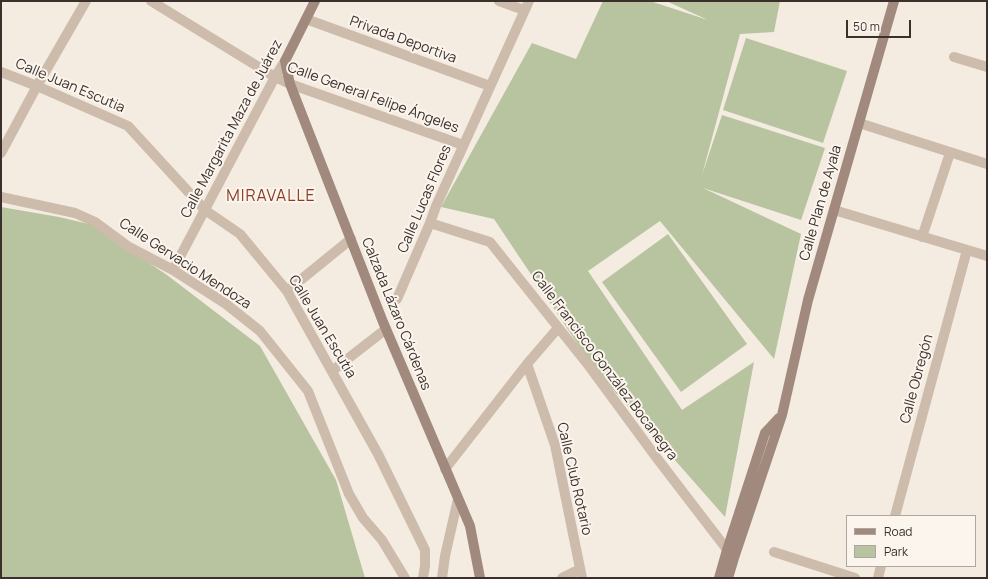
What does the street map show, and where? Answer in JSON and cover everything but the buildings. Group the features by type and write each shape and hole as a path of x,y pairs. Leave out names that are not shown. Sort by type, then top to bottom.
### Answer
{"street":[{"path":"1,153 37,86 86,1"},
{"name":"Calle General Felipe Ángeles","path":"151,1 275,77 290,84 463,145"},
{"name":"Calle Margarita Maza de Juárez","path":"173,270 275,77 285,61 315,1"},
{"path":"499,1 527,6"},
{"name":"Calle Plan de Ayala","path":"728,578 782,415 808,300 894,1"},
{"name":"Calle Lucas Flores","path":"397,299 463,145 527,6"},
{"name":"Privada Deportiva","path":"307,16 491,84"},
{"path":"954,57 987,67"},
{"name":"Calzada Lázaro Cárdenas","path":"285,61 290,84 350,239 386,329 470,526 480,578"},
{"name":"Calle Juan Escutia","path":"1,72 37,86 128,126 205,210 240,234 287,291 378,454 425,550 425,566 422,578"},
{"path":"859,124 987,164"},
{"path":"922,237 950,153"},
{"name":"Calle Gervacio Mendoza","path":"1,197 74,213 95,222 129,247 173,270 226,304 260,331 308,391 349,494 363,518 382,540 405,578"},
{"path":"834,210 987,256"},
{"name":"Calle Francisco González Bocanegra","path":"430,223 490,242 589,366 656,457 734,558"},
{"path":"287,291 350,239"},
{"name":"Calle Obregón","path":"894,515 967,250"},
{"path":"445,469 527,364 558,328"},
{"path":"332,371 386,329"},
{"name":"Calle Club Rotario","path":"527,364 555,445 581,573"},
{"path":"719,578 765,433 782,415"},
{"path":"442,578 445,556 458,499"},
{"path":"774,552 855,578"},
{"path":"878,578 881,567"},
{"path":"562,578 581,573"}],"green space":[{"path":"603,1 650,1 708,20 666,1 780,1 774,32 740,34 702,175 722,115 825,148 801,220 703,188 801,234 774,359 660,221 588,271 682,410 754,362 725,517 593,367 494,219 441,207 532,43 576,59"},
{"path":"746,38 847,71 823,143 723,110"},
{"path":"1,207 59,217 93,225 167,275 260,346 336,480 365,578 1,578"},
{"path":"668,234 747,344 681,392 602,282"}],"district":[{"name":"MIRAVALLE","path":"271,197"}]}
